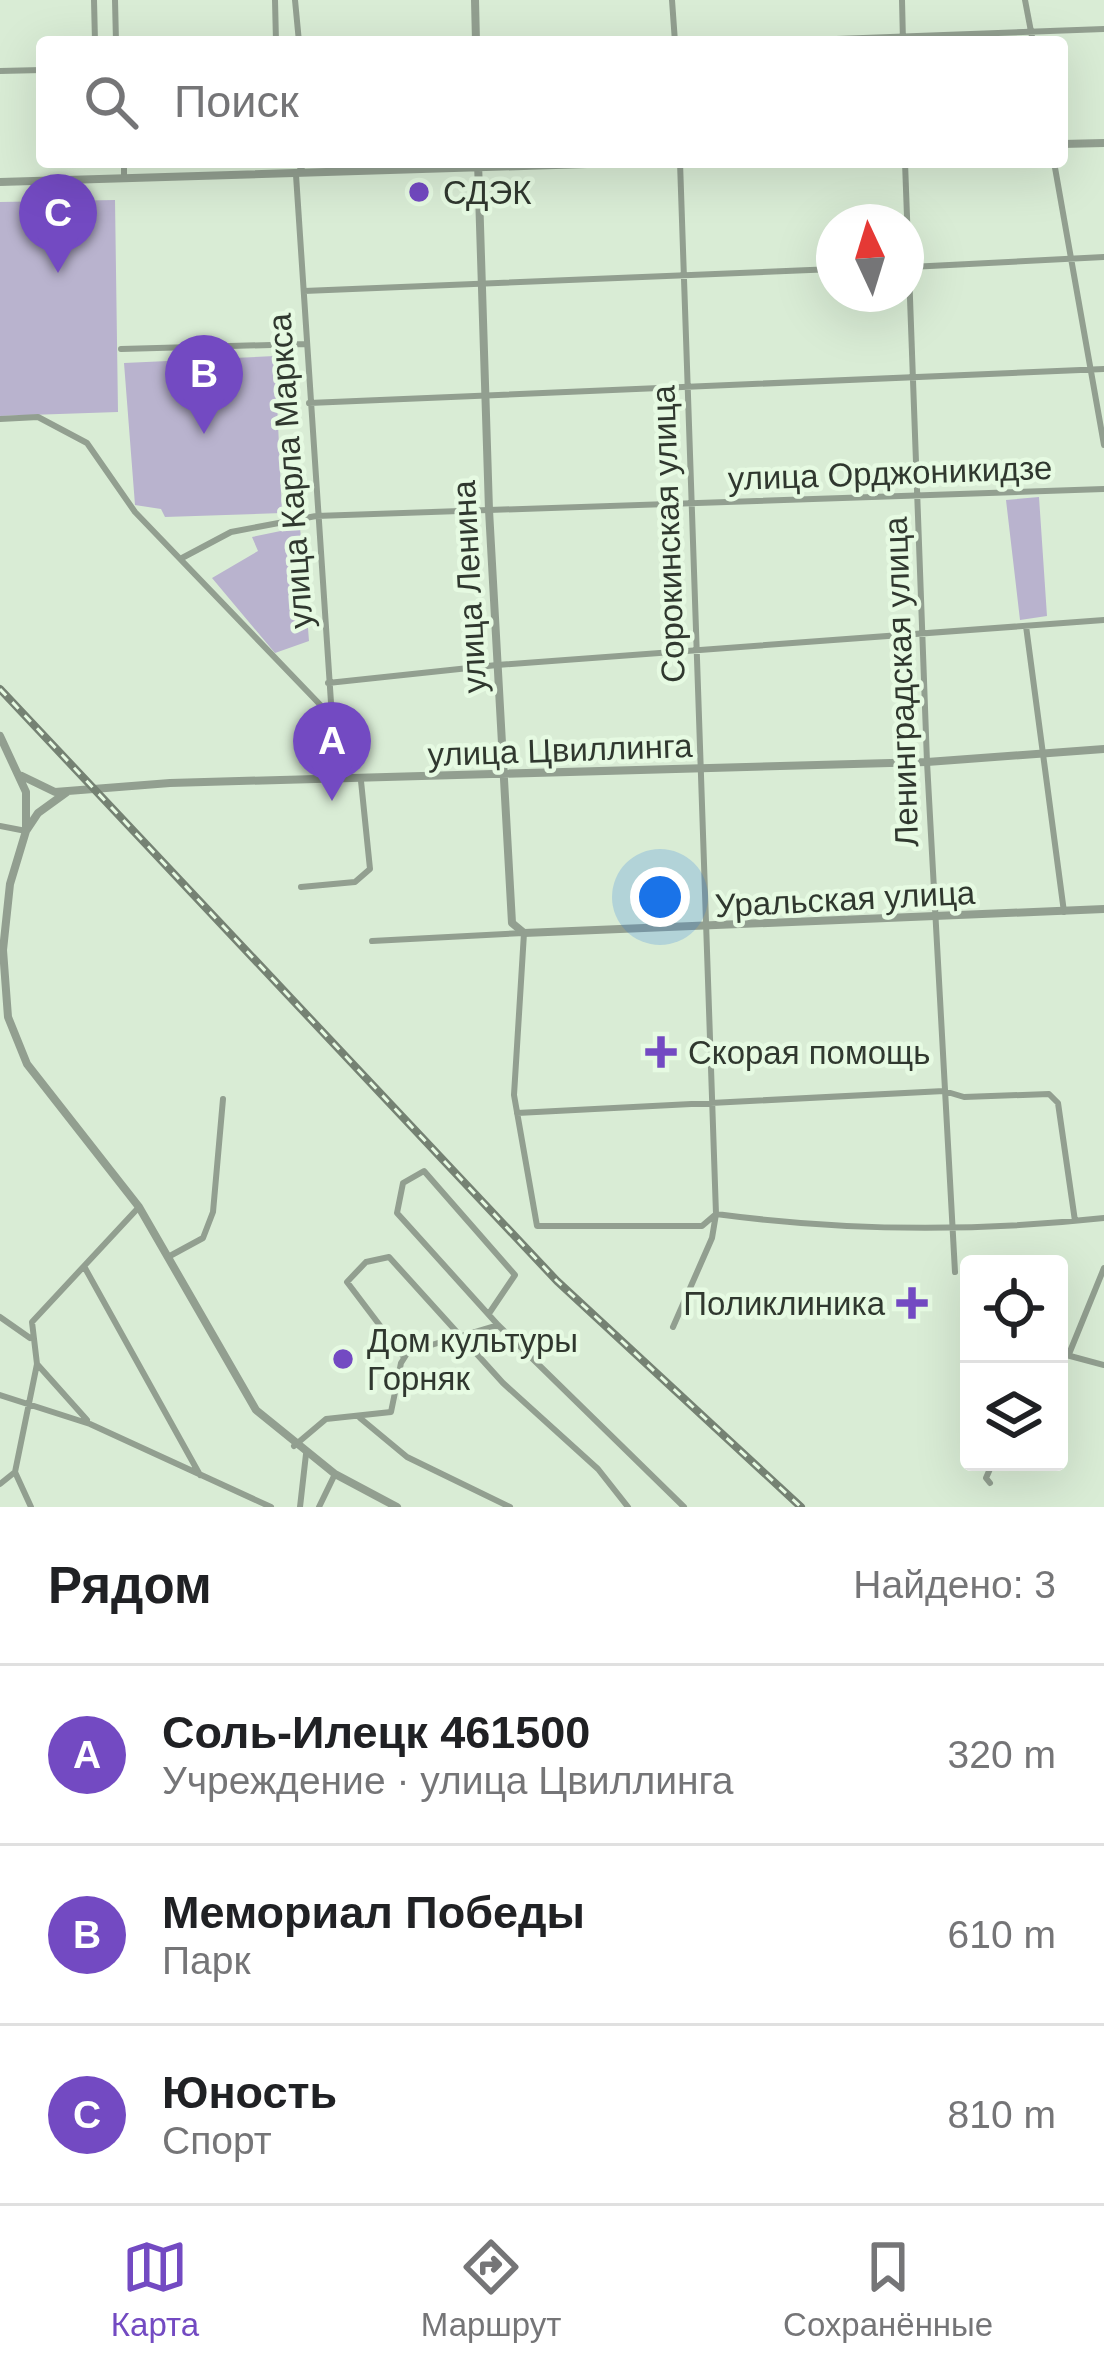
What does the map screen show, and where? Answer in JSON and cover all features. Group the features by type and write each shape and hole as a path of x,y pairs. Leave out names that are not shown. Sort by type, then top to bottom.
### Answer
{"street":[{"path":"94,0 95,36"},
{"path":"116,0 116,36"},
{"path":"275,0 276,36"},
{"path":"295,0 298,36"},
{"path":"475,0 476,36"},
{"path":"673,0 675,36"},
{"path":"902,0 903,36"},
{"path":"1025,0 1032,36"},
{"path":"945,36 1104,29"},
{"path":"0,71 36,70"},
{"path":"1068,144 1104,143"},
{"path":"124,168 124,181"},
{"path":"279,168 279,174"},
{"path":"296,175 301,168"},
{"path":"0,182 423,168"},
{"name":"улица Ленина","path":"478,168 507,908 524,933 524,1000 513,1077 532,1216 543,1228 702,1226 716,1214"},
{"name":"Сорокинская улица","path":"673,1327 712,1238 716,1214 697,769 680,168"},
{"name":"Ленинградская улица","path":"905,168 906,204"},
{"path":"1055,168 1104,445"},
{"name":"улица Карла Маркса","path":"296,175 337,782"},
{"path":"924,266 1104,257"},
{"path":"302,291 816,269"},
{"name":"Ленинградская улица","path":"910,312 927,762 956,1272"},
{"path":"121,350 306,344"},
{"path":"309,404 1104,370"},
{"path":"0,419 38,417 87,442 135,512 331,716"},
{"name":"улица Орджоникидзе","path":"182,558 231,532 316,516 693,502 918,500 1104,489"},
{"path":"328,683 497,665 1104,620"},
{"path":"1027,626 1064,912"},
{"path":"0,736 22,776 26,831"},
{"name":"улица Цвиллинга","path":"22,776 43,790 68,791 927,762 1104,748"},
{"path":"301,887 341,884 367,875 370,862 361,782"},
{"path":"68,791 38,813 26,831 10,884 1,950 8,1017 27,1064 139,1207 247,1397 294,1446 397,1507"},
{"path":"0,826 26,831"},
{"name":"Уральская улица","path":"372,941 935,920 1104,909"},
{"path":"517,1112 944,1091 964,1097 1049,1094 1058,1103 1075,1221"},
{"path":"168,1257 202,1238 213,1212 223,1099"},
{"path":"490,1312 515,1275 424,1171 404,1183 397,1213 498,1324 684,1507"},
{"path":"90,1424 37,1364 30,1338 35,1316 139,1207"},
{"path":"716,1214 806,1226 1104,1218"},
{"path":"294,1446 326,1420 382,1415 395,1408 403,1356 347,1282 365,1262 389,1257 503,1383 598,1469 628,1507"},
{"path":"85,1268 200,1475"},
{"path":"1104,1268 1069,1354 1104,1365"},
{"path":"0,1317 30,1338"},
{"path":"403,1356 498,1324"},
{"path":"31,1507 15,1472 37,1364"},
{"path":"0,1395 90,1424 271,1507"},
{"path":"357,1415 407,1457 510,1507"},
{"path":"306,1454 302,1504 319,1507 335,1474"},
{"path":"989,1471 990,1483"},
{"path":"0,1484 15,1472"}],"shaded area":[{"path":"115,200 118,412 0,416 0,202"},
{"path":"275,356 282,513 165,517 161,509 135,505 124,363"},
{"path":"1039,497 1047,616 1020,620 1006,500"},
{"path":"300,527 309,641 275,653 212,578 258,551 252,537"}],"railway":[{"path":"0,689 557,1281 801,1507"}],"place":[{"name":"СДЭК","path":"419,192"},
{"name":"Юность","path":"58,273"},
{"name":"Мемориал Победы","path":"204,434"},
{"name":"Соль-Илецк 461500","path":"332,801"},
{"name":"Скорая помощь","path":"661,1052"},
{"name":"Поликлиника","path":"912,1303"},
{"name":"Дом культуры Горняк","path":"343,1359"}]}
